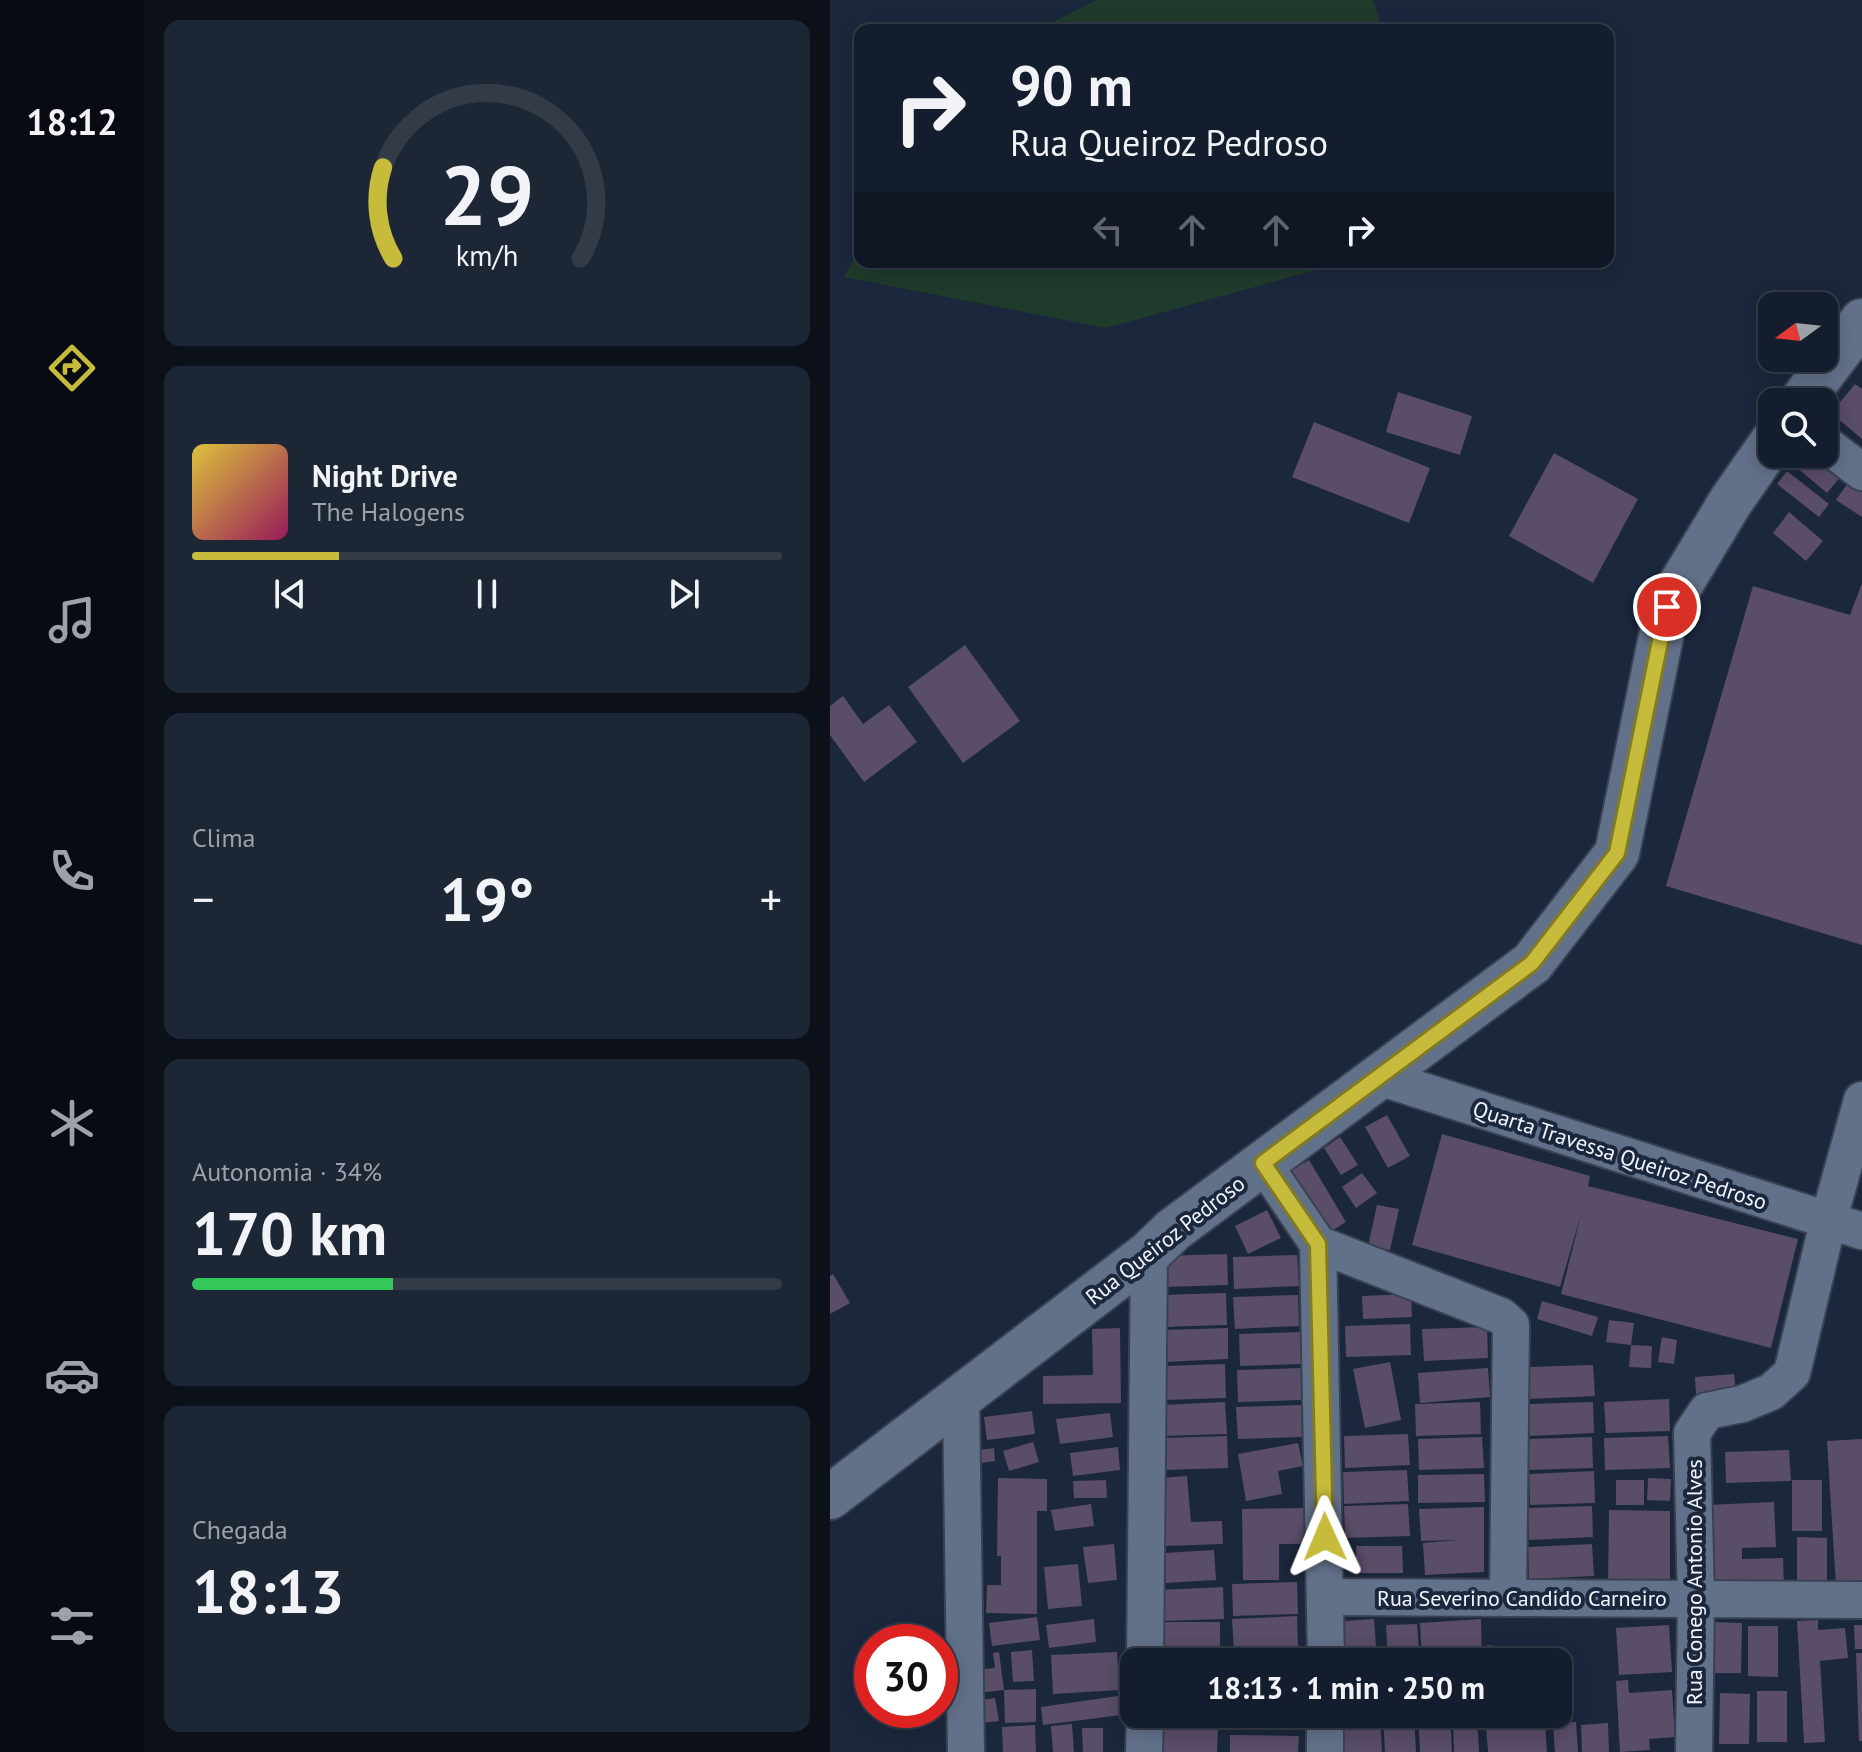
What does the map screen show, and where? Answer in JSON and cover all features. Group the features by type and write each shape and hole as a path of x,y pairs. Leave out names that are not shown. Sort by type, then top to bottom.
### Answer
{"street":[{"path":"1812,388 1862,321"},
{"path":"1838,454 1862,472"},
{"name":"Rua Queiroz Pedroso","path":"830,1497 1149,1253 1173,1230 1532,963 1617,853 1667,607 1758,462"},
{"name":"Quarta Travessa Queiroz Pedroso","path":"1379,1077 1845,1226"},
{"name":"Rua Conego Antonio Alves","path":"1694,1752 1696,1599 1692,1433 1707,1411 1742,1404 1771,1392 1792,1373 1845,1226 1862,1100"},
{"path":"1263,1163 1318,1244 1326,1648"},
{"path":"1318,1244 1501,1316 1511,1325 1514,1349 1508,1598"},
{"path":"1145,1648 1149,1253"},
{"path":"961,1398 966,1752"},
{"name":"Rua Severino Candido Carneiro","path":"1326,1597 1862,1600"},
{"path":"1144,1752 1145,1728"},
{"path":"1325,1728 1325,1752"}],"green space":[{"path":"1097,0 1373,0 1381,24 1049,24"},
{"path":"854,258 854,268 1323,268 1106,328 844,277"}],"building":[{"path":"1855,384 1862,389 1862,439 1838,419 1838,405"},
{"path":"1398,392 1472,416 1460,455 1386,432"},
{"path":"1314,422 1430,468 1409,523 1292,477"},
{"path":"1554,453 1638,499 1593,583 1509,536"},
{"path":"1797,468 1831,468 1841,476 1827,493"},
{"path":"1787,471 1829,504 1819,517 1777,484"},
{"path":"1850,480 1862,488 1862,517 1836,500"},
{"path":"1789,512 1823,541 1806,561 1773,533"},
{"path":"1862,583 1862,945 1666,886 1753,586 1850,615"},
{"path":"965,645 1020,721 963,763 908,687"},
{"path":"843,696 863,724 889,705 917,742 864,782 830,735 830,706"},
{"path":"1387,1115 1410,1156 1388,1168 1365,1127"},
{"path":"1442,1134 1590,1176 1588,1186 1798,1239 1771,1348 1561,1294 1582,1211 1560,1287 1412,1245"},
{"path":"1340,1137 1358,1165 1341,1175 1324,1148"},
{"path":"1309,1160 1346,1222 1325,1235 1287,1173"},
{"path":"1362,1173 1377,1193 1356,1208 1342,1187"},
{"path":"1377,1205 1399,1209 1390,1250 1368,1246"},
{"path":"1267,1210 1281,1238 1248,1254 1235,1226"},
{"path":"1227,1254 1228,1285 1164,1287 1162,1256"},
{"path":"1297,1255 1299,1286 1234,1289 1233,1257"},
{"path":"833,1274 850,1303 830,1314 830,1276"},
{"path":"1226,1293 1227,1325 1163,1327 1161,1295"},
{"path":"1411,1294 1412,1317 1363,1319 1362,1296"},
{"path":"1298,1295 1299,1326 1235,1329 1233,1297"},
{"path":"1542,1301 1598,1317 1592,1336 1537,1319"},
{"path":"1609,1320 1634,1323 1631,1345 1606,1342"},
{"path":"1410,1324 1411,1355 1346,1357 1345,1326"},
{"path":"1487,1327 1488,1358 1424,1361 1422,1329"},
{"path":"1120,1328 1121,1403 1043,1404 1043,1376 1093,1375 1092,1329"},
{"path":"1228,1328 1228,1359 1164,1362 1163,1330"},
{"path":"1303,1332 1304,1364 1240,1366 1239,1334"},
{"path":"1662,1337 1677,1340 1674,1364 1658,1362"},
{"path":"1631,1345 1652,1346 1651,1368 1629,1367"},
{"path":"1390,1362 1401,1420 1365,1428 1353,1369"},
{"path":"1225,1364 1226,1398 1165,1400 1163,1366"},
{"path":"1593,1365 1595,1396 1530,1399 1529,1367"},
{"path":"1302,1368 1303,1400 1238,1402 1237,1370"},
{"path":"1488,1368 1490,1397 1420,1403 1418,1373"},
{"path":"1734,1374 1736,1392 1696,1394 1695,1377"},
{"path":"1669,1399 1670,1431 1606,1433 1604,1402"},
{"path":"1225,1402 1227,1434 1162,1436 1161,1405"},
{"path":"1480,1402 1481,1434 1416,1436 1415,1404"},
{"path":"1593,1402 1594,1433 1530,1436 1528,1404"},
{"path":"1301,1405 1302,1437 1238,1439 1236,1407"},
{"path":"1032,1411 1035,1434 987,1440 984,1417"},
{"path":"1110,1413 1113,1437 1060,1444 1056,1419"},
{"path":"1408,1434 1410,1465 1345,1468 1344,1436"},
{"path":"1227,1436 1228,1468 1164,1470 1163,1438"},
{"path":"1668,1436 1670,1468 1605,1470 1604,1438"},
{"path":"1482,1437 1484,1468 1419,1470 1418,1439"},
{"path":"1592,1437 1593,1468 1529,1470 1527,1439"},
{"path":"1862,1439 1862,1584 1836,1586 1827,1441"},
{"path":"1033,1442 1039,1462 1009,1471 1003,1451"},
{"path":"1298,1443 1303,1466 1278,1471 1282,1494 1246,1501 1238,1454"},
{"path":"1118,1447 1120,1470 1073,1476 1070,1453"},
{"path":"994,1448 995,1461 981,1463 979,1450"},
{"path":"1789,1450 1791,1481 1726,1483 1725,1452"},
{"path":"1407,1470 1409,1501 1344,1504 1343,1472"},
{"path":"1594,1471 1595,1503 1530,1505 1529,1474"},
{"path":"1484,1474 1485,1502 1418,1503 1418,1475"},
{"path":"1187,1476 1191,1522 1222,1521 1223,1544 1165,1546 1161,1478"},
{"path":"998,1478 1047,1479 1047,1511 1037,1511 1037,1614 986,1613 987,1585 1001,1585 1001,1556 997,1556"},
{"path":"1648,1478 1671,1479 1670,1501 1647,1500"},
{"path":"1106,1480 1107,1498 1074,1498 1073,1481"},
{"path":"1616,1480 1644,1480 1644,1505 1616,1505"},
{"path":"1792,1480 1822,1480 1822,1531 1792,1531"},
{"path":"1774,1502 1776,1547 1742,1548 1742,1559 1783,1558 1784,1585 1709,1587 1706,1505"},
{"path":"1091,1504 1094,1526 1055,1531 1051,1510"},
{"path":"1408,1504 1410,1536 1345,1538 1344,1506"},
{"path":"1592,1506 1593,1537 1529,1540 1528,1508"},
{"path":"1484,1507 1484,1572 1425,1575 1423,1543 1458,1540 1421,1541 1419,1509"},
{"path":"1305,1508 1306,1544 1279,1544 1279,1580 1243,1580 1242,1509"},
{"path":"1609,1510 1670,1511 1670,1589 1608,1584"},
{"path":"1797,1537 1827,1538 1827,1588 1797,1588"},
{"path":"1114,1544 1117,1580 1088,1583 1083,1547"},
{"path":"1592,1544 1594,1576 1529,1579 1528,1547"},
{"path":"1356,1546 1402,1546 1403,1573 1356,1573"},
{"path":"1214,1550 1216,1580 1166,1583 1165,1553"},
{"path":"1078,1564 1082,1606 1048,1609 1044,1567"},
{"path":"1297,1582 1298,1614 1233,1616 1232,1584"},
{"path":"1223,1587 1224,1619 1160,1621 1158,1590"},
{"path":"1297,1616 1298,1648 1234,1648 1232,1619"},
{"path":"1037,1617 1040,1640 992,1646 989,1623"},
{"path":"1094,1619 1096,1642 1049,1648 1046,1625"},
{"path":"1374,1619 1376,1648 1345,1648 1344,1621"},
{"path":"1481,1619 1482,1648 1421,1648 1420,1623"},
{"path":"1818,1620 1818,1630 1845,1628 1848,1658 1820,1661 1825,1742 1804,1743 1797,1621"},
{"path":"1164,1622 1220,1622 1220,1648 1163,1648"},
{"path":"1712,1622 1742,1623 1741,1673 1711,1673"},
{"path":"1417,1624 1419,1648 1387,1648 1386,1625"},
{"path":"1669,1625 1672,1672 1619,1675 1616,1628"},
{"path":"1854,1625 1862,1625 1862,1649 1855,1649"},
{"path":"1748,1626 1778,1626 1778,1677 1748,1676"},
{"path":"1487,1645 1516,1648 1487,1648"},
{"path":"1032,1650 1034,1681 1013,1682 1011,1652"},
{"path":"999,1652 1004,1690 976,1693 974,1670 995,1668 993,1653"},
{"path":"1117,1652 1119,1690 1053,1694 1051,1655"},
{"path":"1856,1653 1862,1653 1862,1741 1859,1741"},
{"path":"1628,1680 1629,1693 1672,1690 1675,1737 1649,1739 1650,1750 1620,1752 1616,1681"},
{"path":"1036,1689 1036,1722 1005,1723 1004,1690"},
{"path":"1757,1691 1787,1691 1787,1742 1757,1742"},
{"path":"1720,1693 1750,1694 1749,1744 1719,1744"},
{"path":"1118,1696 1120,1715 1043,1725 1041,1707"},
{"path":"995,1698 999,1721 973,1724 969,1702"},
{"path":"1572,1722 1576,1722 1578,1752 1555,1752 1553,1728 1572,1728"},
{"path":"1608,1723 1609,1752 1582,1752 1581,1725"},
{"path":"1072,1724 1074,1752 1053,1752 1051,1726"},
{"path":"1035,1725 1036,1752 1003,1752 1002,1727"},
{"path":"1082,1728 1103,1728 1103,1752 1083,1752"},
{"path":"1160,1728 1218,1728 1217,1752 1159,1752"},
{"path":"1341,1728 1381,1728 1382,1752 1342,1752"},
{"path":"1384,1728 1415,1728 1416,1752 1385,1752"},
{"path":"1419,1728 1451,1728 1452,1752 1420,1752"},
{"path":"1453,1728 1478,1728 1479,1752 1454,1752"},
{"path":"1486,1728 1545,1728 1547,1752 1488,1752"},
{"path":"1230,1735 1299,1736 1298,1752 1230,1752"}],"route":[{"path":"1325,1537 1318,1244 1263,1163 1532,963 1617,853 1667,607"}]}
